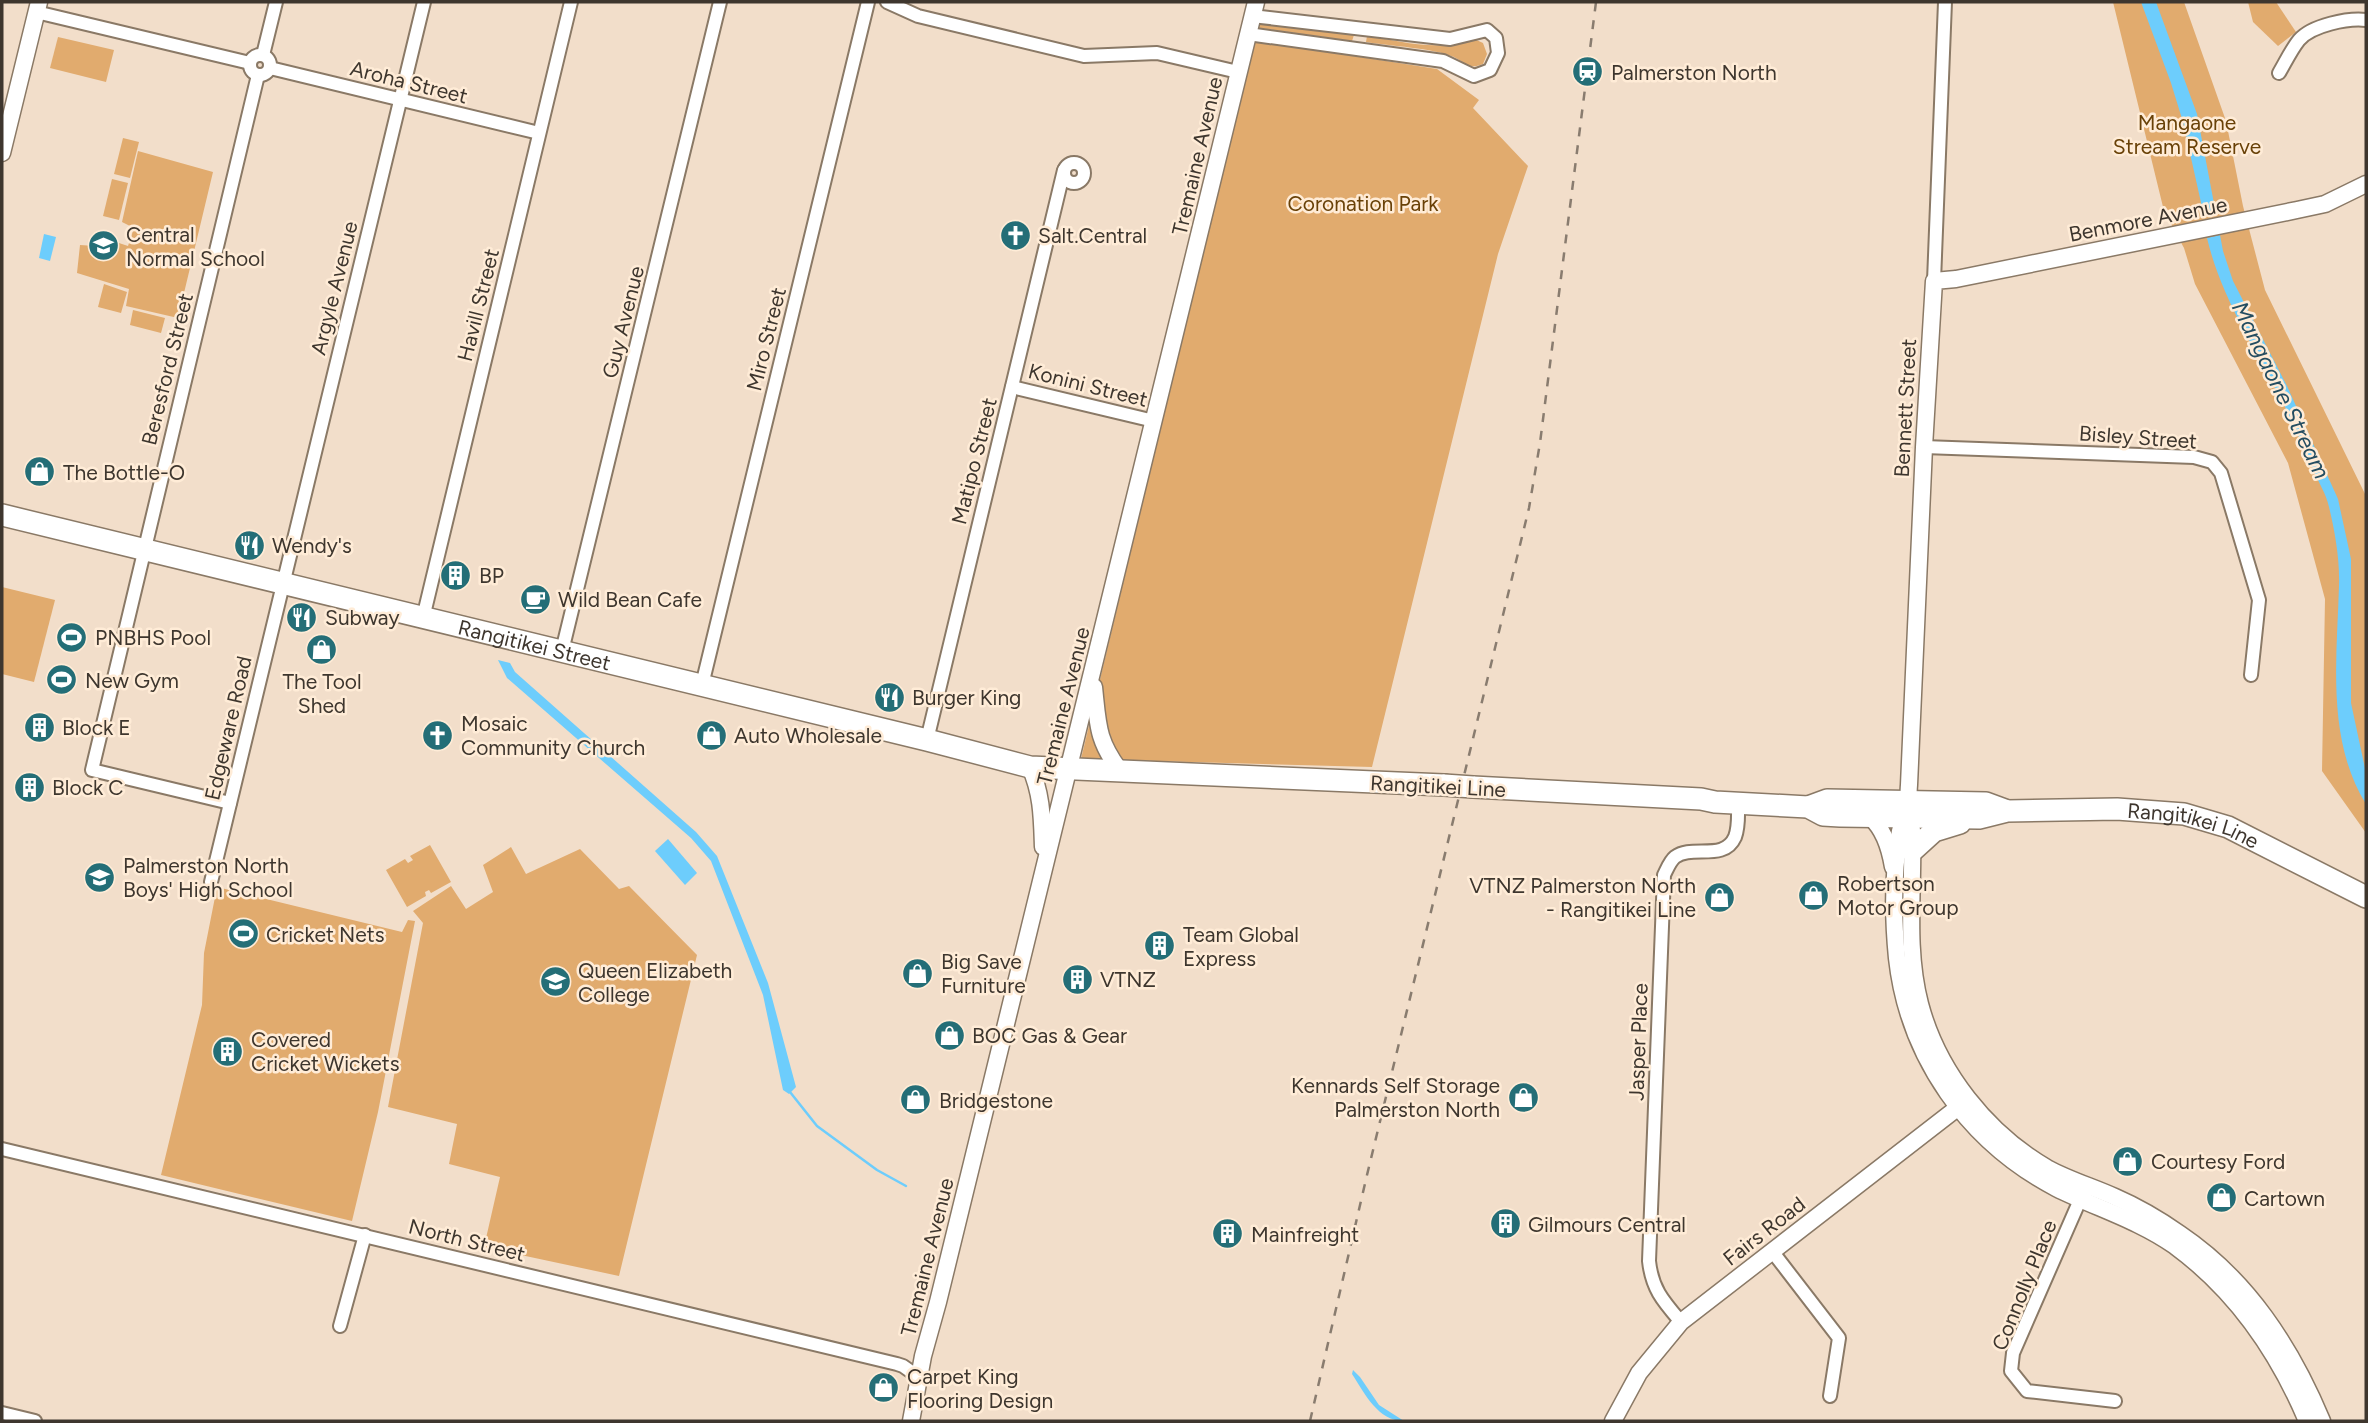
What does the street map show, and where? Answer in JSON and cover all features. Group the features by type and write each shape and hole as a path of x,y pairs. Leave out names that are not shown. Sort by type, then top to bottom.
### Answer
{"highway":[{"name":"Rangitikei Street","path":"2,515 1030,767 1068,770"},
{"name":"Rangitikei Line","path":"1068,770 1444,785 1701,799 1738,804 1808,807 1824,814 1870,817 1907,809 1986,803 2007,811"},
{"name":"Rangitikei Line","path":"1808,807 1827,800 1979,818 2007,811 2152,810 2206,819 2257,840 2366,897"},
{"path":"1913,851 1934,831 1979,818"}],"main road":[{"path":"2,153 5,123 37,7"},
{"name":"Tremaine Avenue","path":"911,1421 925,1350 1254,9"},
{"name":"Benmore Avenue","path":"1934,281 1956,279 2325,204 2366,184"},
{"name":"Bennett Street","path":"1907,809 1934,281"},
{"path":"1093,674 1101,739 1106,752 1121,772"},
{"path":"1030,767 1042,802 1044,867"},
{"path":"1907,809 1913,851 1899,971 1910,1017 1932,1068 1963,1103 1980,1133 2012,1161 2036,1177 2137,1207 2199,1248 2252,1299 2271,1336 2284,1373 2307,1421"},
{"path":"1895,890 1900,832 1907,809"},
{"path":"1870,817 1884,837 1893,862 1895,890 1903,929"},
{"name":"Fairs Road","path":"1613,1421 1639,1373 1681,1322 1963,1103"},
{"path":"2271,1336 2304,1380 2322,1421"}],"street":[{"path":"263,55 276,2"},
{"name":"Argyle Avenue","path":"283,583 424,2"},
{"name":"Havill Street","path":"423,618 571,2"},
{"name":"Guy Avenue","path":"562,651 720,2"},
{"name":"Miro Street","path":"702,685 868,2"},
{"path":"887,2 918,16 1084,57 1157,53 1238,72"},
{"name":"Bennett Street","path":"1934,281 1945,2"},
{"path":"37,7 250,64"},
{"path":"1248,34 1443,61 1474,75 1490,70 1498,54 1496,38 1487,30 1450,39 1254,9"},
{"path":"2278,74 2300,38 2318,29 2357,19 2366,20"},
{"path":"256,55 263,55 268,59 270,68 264,75 258,75 251,70 250,64 256,55"},
{"name":"Aroha Street","path":"270,68 539,133"},
{"name":"Beresford Street","path":"230,803 92,770 258,75"},
{"name":"Matipo Street","path":"927,740 1051,227 1057,191 1066,176"},
{"name":"Konini Street","path":"1012,387 1154,421"},
{"name":"Bisley Street","path":"1924,447 2194,457 2212,462 2221,473 2259,600 2251,675"},
{"name":"Edgeware Road","path":"211,882 283,583"},
{"name":"Jasper Place","path":"1681,1322 1668,1307 1651,1278 1649,1261 1664,876 1672,858 1680,854 1718,850 1731,843 1736,831 1738,804"},
{"name":"North Street","path":"2,1149 897,1364 920,1378"},
{"name":"Connolly Place","path":"2083,1192 2013,1353 2011,1371 2027,1391 2115,1401"},
{"path":"340,1326 365,1235"},
{"path":"1772,1251 1839,1338 1830,1396"},
{"path":"2,1413 35,1421"}],"green space":[{"name":"Mangaone Stream Reserve","path":"2113,2 2184,2 2226,121 2243,206 2265,290 2366,496 2366,833 2322,771 2325,599 2288,463 2195,284 2184,248 2164,211"},
{"path":"2248,2 2276,2 2296,32 2278,46 2253,22"},
{"path":"1260,23 1354,35 1352,41 1259,28"},
{"path":"1367,36 1433,45 1446,45 1472,38 1483,43 1487,54 1483,64 1470,66 1435,51 1366,42"},
{"path":"58,37 114,50 106,82 50,68"},
{"name":"Coronation Park","path":"1253,40 1437,69 1479,100 1473,108 1528,166 1498,254 1372,767 1081,759"},
{"path":"123,138 139,142 130,178 114,174"},
{"path":"138,151 213,172 178,318 126,306 129,289 77,273 80,245 95,246 101,237 128,246 134,228 122,222"},
{"path":"112,179 128,183 119,220 103,216"},
{"path":"104,284 127,292 121,313 98,307"},
{"path":"133,310 165,318 161,333 130,325"},
{"path":"2,587 55,600 34,682 2,674"},
{"path":"430,845 451,882 431,893 429,890 425,892 426,896 407,907 386,870 405,859 408,863 413,860 410,856"},
{"path":"511,847 526,874 580,849 619,889 629,886 697,955 619,1276 484,1247 500,1177 449,1164 457,1124 388,1107 423,923 413,911 451,886 466,909 493,892 483,865"},
{"path":"217,887 402,932 408,920 415,921 378,1112 352,1221 161,1175 202,1005 204,953"}],"water":[{"path":"2141,2 2156,2 2197,114 2216,214 2204,216 2183,122"},
{"path":"44,234 56,237 50,261 39,258"},
{"name":"Mangaone Stream","path":"2220,235 2233,281 2287,386 2338,499 2351,559 2351,703 2366,773 2366,804 2353,779 2339,726 2336,669 2339,566 2329,507 2286,409 2221,281 2207,238"},
{"path":"498,660 510,663 515,672 696,832 717,856 768,983 796,1087 789,1094 783,1090 763,995 711,861 691,838 507,678"},
{"path":"668,839 697,873 685,885 655,851"},
{"path":"1353,1370 1379,1405 1404,1421 1387,1416 1373,1405 1352,1374"}],"waterway":[{"path":"790,1092 817,1126 877,1170 906,1186"}],"railway":[{"path":"1310,1421 1529,508 1540,443 1596,2"}],"place":[{"name":"Palmerston North","path":"1588,72"},
{"name":"Salt.Central","path":"1015,235"},
{"name":"Central Normal School","path":"103,246"},
{"name":"The Bottle-O","path":"40,472"},
{"name":"Wendy's","path":"249,545"},
{"name":"BP","path":"456,575"},
{"name":"Wild Bean Cafe","path":"535,599"},
{"name":"Subway","path":"302,617"},
{"name":"PNBHS Pool","path":"72,637"},
{"name":"The Tool Shed","path":"322,649"},
{"name":"New Gym","path":"62,680"},
{"name":"Burger King","path":"889,697"},
{"name":"Block E","path":"39,727"},
{"name":"Mosaic Community Church","path":"438,735"},
{"name":"Auto Wholesale","path":"711,735"},
{"name":"Block C","path":"29,787"},
{"name":"Palmerston North Boys' High School","path":"100,877"},
{"name":"Robertson Motor Group","path":"1814,895"},
{"name":"VTNZ Palmerston North - Rangitikei Line","path":"1719,897"},
{"name":"Cricket Nets","path":"243,934"},
{"name":"Team Global Express","path":"1160,946"},
{"name":"Big Save Furniture","path":"918,973"},
{"name":"VTNZ","path":"1077,979"},
{"name":"Queen Elizabeth College","path":"555,982"},
{"name":"BOC Gas & Gear","path":"949,1035"},
{"name":"Covered Cricket Wickets","path":"228,1051"},
{"name":"Kennards Self Storage Palmerston North","path":"1523,1097"},
{"name":"Bridgestone","path":"916,1100"},
{"name":"Courtesy Ford","path":"2128,1161"},
{"name":"Cartown","path":"2221,1198"},
{"name":"Gilmours Central","path":"1505,1224"},
{"name":"Mainfreight","path":"1228,1234"},
{"name":"Carpet King Flooring Design","path":"884,1388"}]}
